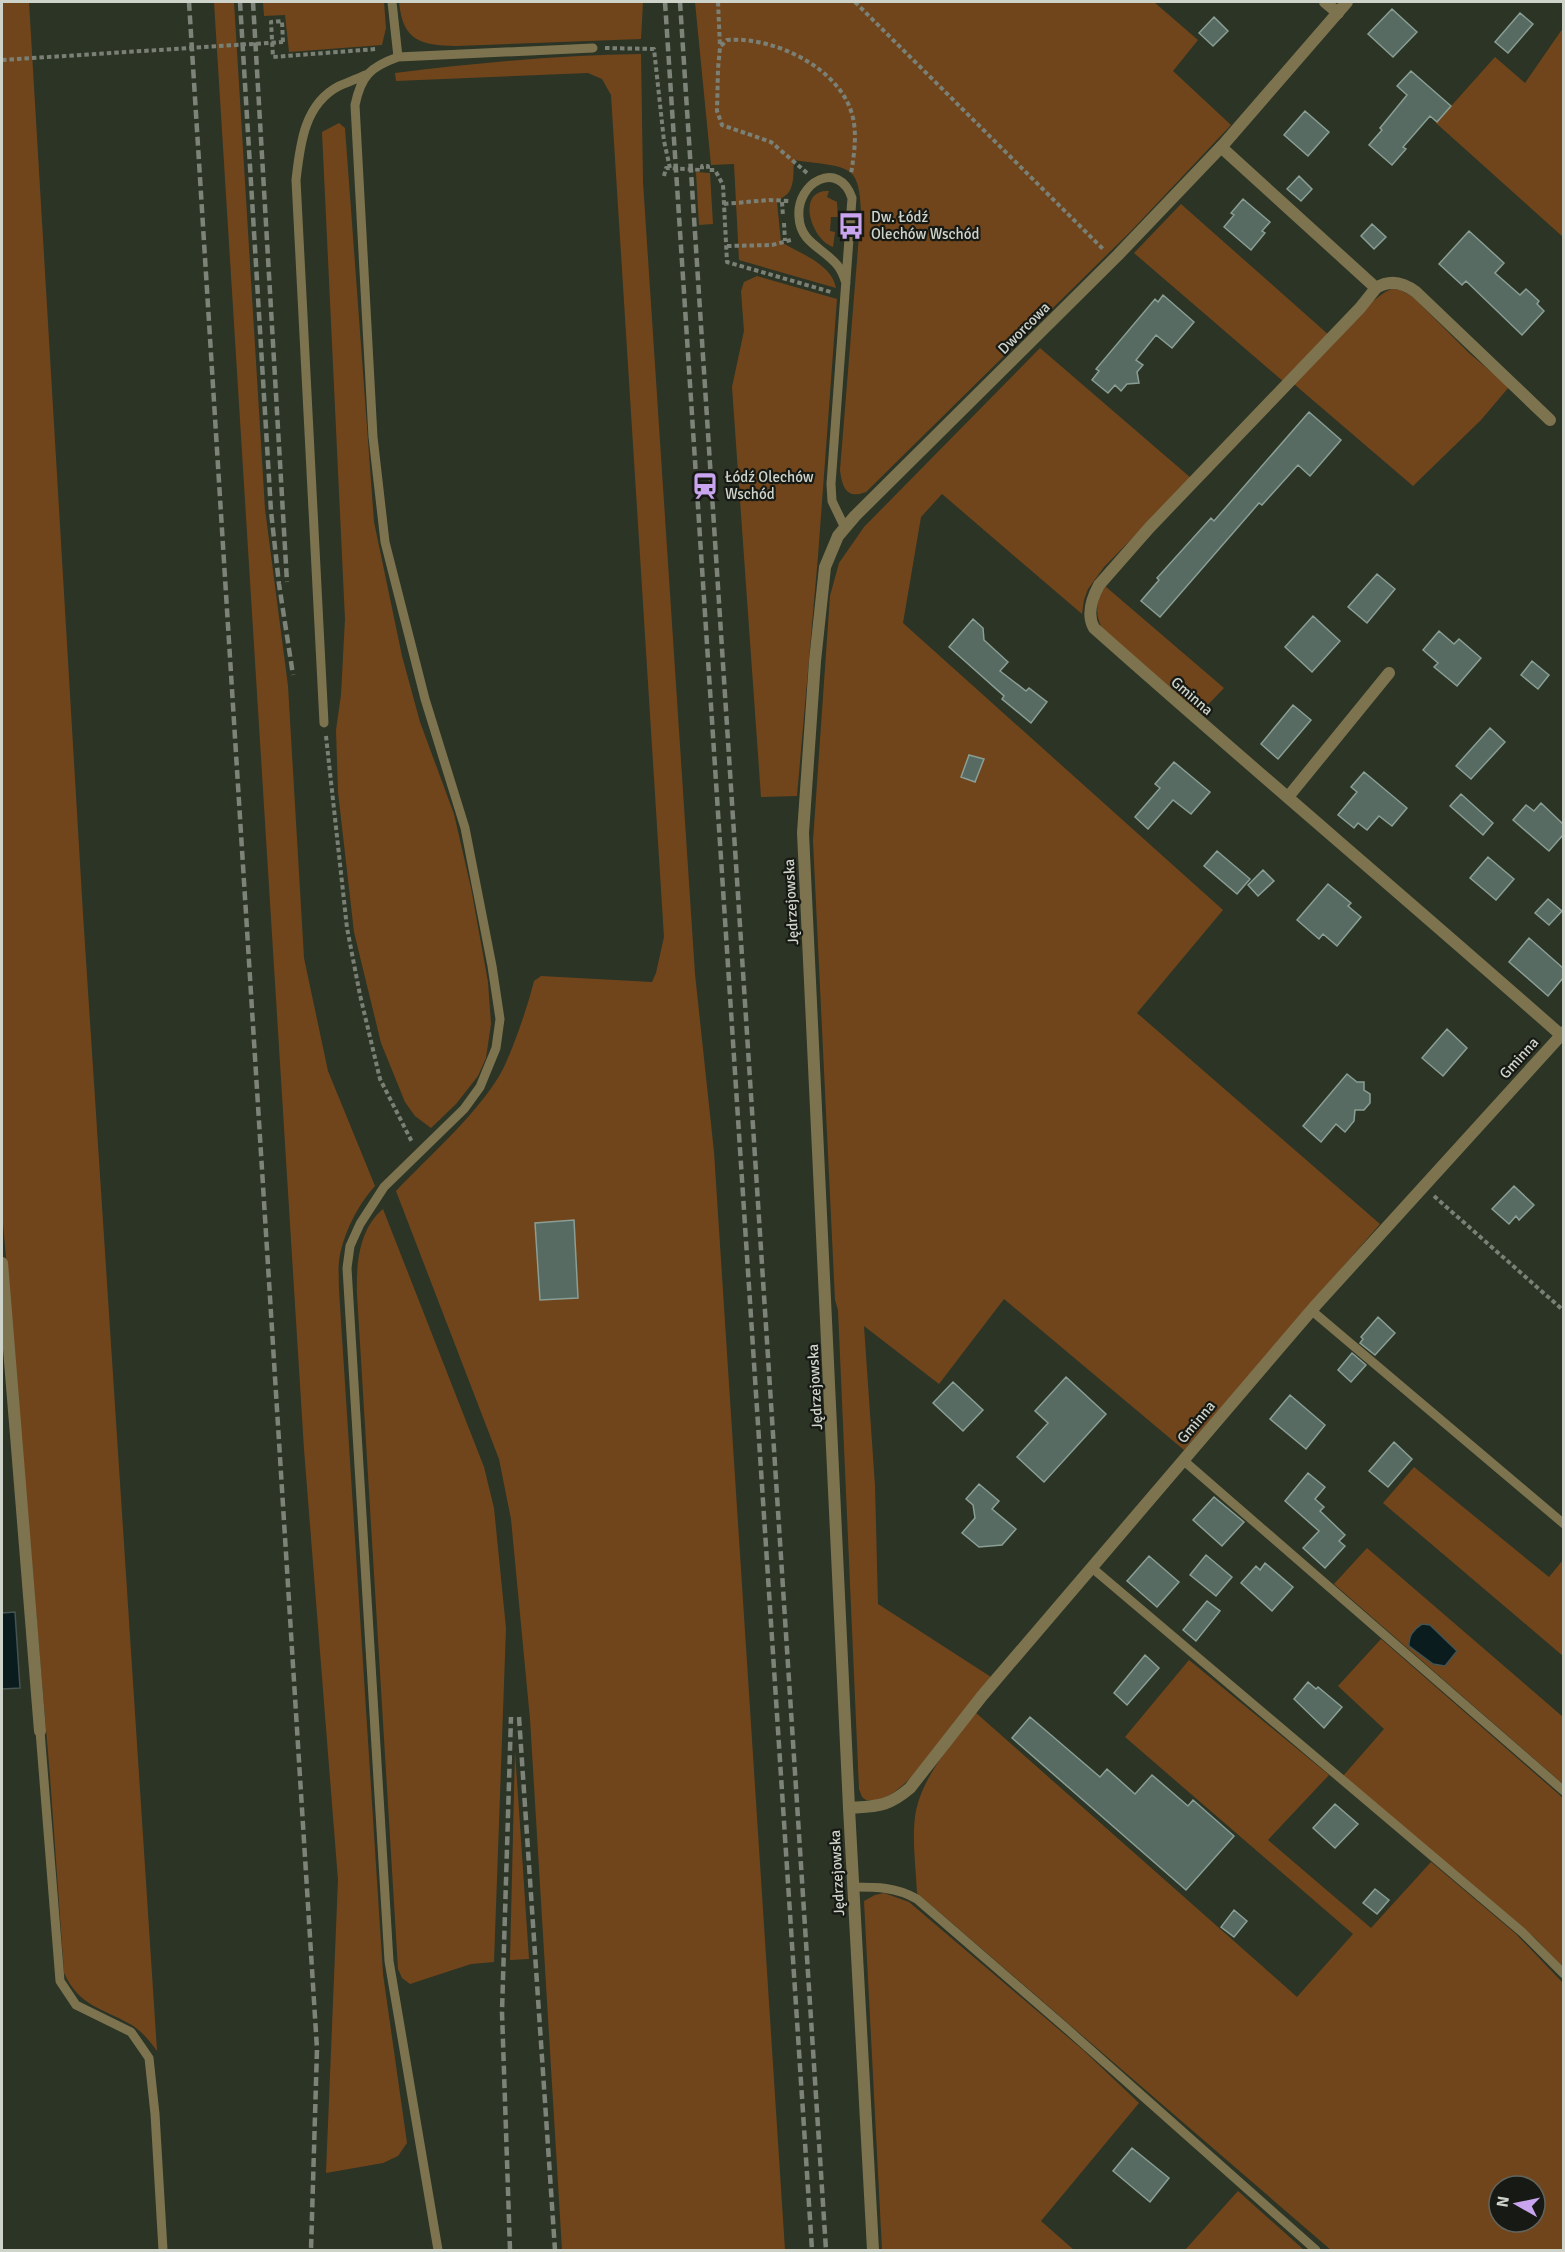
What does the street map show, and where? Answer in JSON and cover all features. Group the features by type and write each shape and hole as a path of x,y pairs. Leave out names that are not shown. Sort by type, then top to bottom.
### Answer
{"street":[{"path":"1325,2 1338,13"},
{"name":"Dworcowa","path":"845,528 1114,259 1221,147 1347,2"},
{"path":"1221,147 1262,181 1376,288 1383,283 1396,282 1406,285 1550,420"},
{"name":"Gminna","path":"849,1808 886,1805 910,1788 982,1696 1311,1310 1562,1033 1168,696 1094,628 1090,621 1094,594 1099,585 1150,527 1360,308 1376,288"},
{"name":"Jędrzejowska","path":"845,528 832,546 824,579 815,661 803,833 849,1808 873,2250"},
{"path":"1288,798 1389,673"},
{"path":"2,1263 40,1731"}],"lane":[{"path":"392,2 397,52"},
{"path":"324,723 296,180 301,142 313,112 323,98 338,86 366,75 397,52 593,48"},
{"path":"366,75 359,88 355,121 373,437 385,543 425,699 465,828 500,1019 496,1048 480,1088 464,1109 384,1187 360,1224 350,1246 347,1268 389,1961 438,2250"},
{"path":"845,528 832,501 831,484 852,208 849,190 841,180 829,178 817,181 808,188 800,200 798,218 801,228 813,246 838,265 846,283"},
{"path":"1311,1310 1563,1524"},
{"path":"1184,1460 1563,1791"},
{"path":"1091,1567 1522,1932 1563,1974"},
{"path":"40,1731 60,1981 76,2005 131,2032 149,2058 155,2114 163,2250"},
{"path":"853,1887 882,1887 904,1892 917,1899 1316,2250"}],"path":[{"path":"718,2 720,47 717,111 722,125 771,142 817,181"},
{"path":"855,2 1114,259"},
{"path":"2,60 283,42 282,21 271,22 273,57 397,52"},
{"path":"720,47 727,40 742,39 792,52 818,67 841,93 853,115 854,148 849,190"},
{"path":"593,48 654,50 664,141 670,168"},
{"path":"664,176 666,168 702,170 702,166 708,166 708,170 716,170 723,185 727,262 846,296"},
{"path":"724,204 769,200 782,202"},
{"path":"727,246 772,245 785,240"},
{"path":"324,723 347,928 360,995 380,1078 411,1140 422,1152"},
{"path":"1423,1186 1563,1311"}],"shaded area":[{"path":"2,2 29,2 83,914 157,2051 134,2026 84,1999 70,1984 64,1973 50,1776 2,1211"},
{"path":"214,2 234,2 265,509 288,686 304,958 328,1071 375,1186 357,1211 347,1231 339,1261 339,1290 383,1974 407,2143 398,2156 383,2163 326,2173 338,1880 304,1449"},
{"path":"263,2 384,2 386,28 382,45 289,52 285,15 264,16"},
{"path":"399,2 643,2 641,39 456,46 432,44 423,42 409,33 401,15"},
{"path":"695,2 1154,2 1198,40 1173,71 1231,125 1130,232 866,492 854,494 846,490 840,470 861,211 857,183 849,171 842,168 794,160 791,188 777,202 781,242 822,266 828,272 836,288 739,260 734,164 711,165"},
{"path":"1563,28 1563,237 1436,123 1495,57 1525,83"},
{"path":"641,54 643,182 695,974 714,1152 785,2250 562,2250 530,1719 511,1519 499,1459 396,1191 454,1133 494,1085 512,1049 534,981 541,976 652,982 664,937 611,95 602,79 588,73 396,81 395,73 518,60"},
{"path":"339,123 345,128 374,522 402,656 420,722 454,814 471,888 488,982 491,1024 486,1058 478,1076 456,1104 431,1128 415,1116 405,1102 381,1043 354,932 338,792 336,730 341,695 345,619 322,132"},
{"path":"696,172 710,173 713,224 699,225"},
{"path":"829,191 827,197 837,202 838,217 831,217 830,231 835,232 833,247 818,235 810,215 812,198 819,193"},
{"path":"1181,204 1330,336 1284,382 1134,253"},
{"path":"757,276 837,299 797,796 761,797 732,387 744,331 741,291 744,282"},
{"path":"1392,289 1400,290 1413,297 1469,353 1509,387 1481,420 1413,486 1294,384 1357,316"},
{"path":"1040,348 1191,478 1104,567 1088,589 1082,614 942,494 921,517 903,623 1223,910 1137,1013 1380,1224 1184,1450 1004,1299 939,1384 864,1326 875,1486 878,1604 991,1677 911,1778 884,1798 866,1800 859,1789 838,1310 835,1300 813,841 830,596 839,563 864,527"},
{"path":"1105,586 1224,688 1198,715 1103,630 1097,608"},
{"path":"383,1209 484,1467 494,1508 506,1628 494,1962 471,1964 410,1984 402,1978 398,1969 357,1294 358,1259 364,1237 375,1217"},
{"path":"1414,1467 1549,1577 1563,1560 1563,1656 1383,1503"},
{"path":"1367,1548 1563,1717 1563,1784 1334,1584"},
{"path":"15,1612 20,1688 2,1689 2,1613"},
{"path":"1422,1624 1430,1625 1457,1651 1445,1666 1433,1664 1409,1646 1409,1639 1416,1628"},
{"path":"1381,1639 1563,1798 1563,1968 1536,1939 1343,1776 1384,1729 1338,1686"},
{"path":"1189,1660 1329,1775 1268,1840 1371,1928 1431,1862 1516,1934 1563,1983 1563,2250 1331,2250 917,1893 914,1835 918,1803 930,1775 975,1712 1297,1997 1353,1934 1125,1737"},
{"path":"515,1751 529,1959 510,1960"},
{"path":"884,1893 909,1902 1083,2050 1139,2103 1041,2221 1074,2250 882,2250 864,1901"},
{"path":"1238,2191 1304,2250 1185,2250"}],"building":[{"path":"1392,9 1417,32 1393,57 1368,34"},
{"path":"1520,13 1533,24 1508,53 1495,42"},
{"path":"1214,17 1228,31 1213,46 1199,33"},
{"path":"1411,71 1451,106 1437,122 1430,116 1403,147 1406,149 1392,165 1369,145 1407,95 1397,86"},
{"path":"1305,111 1329,132 1308,156 1284,135"},
{"path":"1299,176 1312,189 1301,201 1287,189"},
{"path":"1243,199 1270,222 1262,231 1265,233 1251,250 1224,227 1234,215 1231,213"},
{"path":"1372,224 1386,237 1374,249 1361,236"},
{"path":"1469,231 1504,263 1495,273 1520,295 1526,289 1539,301 1537,304 1544,311 1522,335 1466,281 1462,285 1439,264"},
{"path":"1163,295 1194,322 1172,348 1156,335 1136,360 1143,365 1137,372 1139,383 1127,384 1121,391 1115,385 1108,393 1092,380 1099,371 1096,369 1155,299 1158,302"},
{"path":"1309,412 1341,440 1310,476 1298,465 1262,505 1259,503 1160,617 1141,601 1159,580 1157,578 1211,518 1214,521"},
{"path":"1377,574 1395,589 1367,623 1348,607"},
{"path":"1313,616 1340,641 1312,672 1285,647"},
{"path":"973,619 983,628 984,640 1008,662 1000,671 1026,691 1029,688 1047,702 1031,723 1002,699 1004,696 949,647"},
{"path":"1439,631 1454,644 1459,639 1481,658 1457,686 1434,667 1438,663 1423,650"},
{"path":"1532,661 1549,675 1538,689 1521,675"},
{"path":"1293,705 1311,720 1278,759 1261,744"},
{"path":"1490,728 1505,742 1471,779 1456,766"},
{"path":"969,755 984,759 975,782 961,777"},
{"path":"1174,762 1210,792 1191,814 1173,800 1148,829 1135,817 1160,788 1155,784"},
{"path":"1364,772 1407,808 1392,826 1379,816 1367,830 1358,823 1354,828 1338,815 1357,792 1351,787"},
{"path":"1461,794 1493,823 1483,835 1450,806"},
{"path":"1541,803 1563,824 1563,835 1549,851 1513,820 1526,805 1534,811"},
{"path":"1217,851 1250,879 1237,894 1204,866"},
{"path":"1488,857 1514,879 1496,900 1470,878"},
{"path":"1263,870 1274,881 1258,896 1248,885"},
{"path":"1328,884 1351,903 1348,906 1361,917 1337,946 1323,934 1319,939 1297,920"},
{"path":"1548,899 1562,911 1549,925 1535,913"},
{"path":"1529,938 1563,968 1563,978 1548,996 1509,962"},
{"path":"1447,1029 1467,1048 1443,1076 1422,1058"},
{"path":"1347,1074 1357,1082 1364,1082 1364,1090 1370,1094 1370,1103 1364,1110 1355,1110 1354,1121 1345,1132 1336,1124 1321,1142 1303,1126"},
{"path":"1514,1186 1534,1205 1519,1220 1516,1216 1509,1224 1492,1209"},
{"path":"574,1220 578,1298 540,1300 535,1223"},
{"path":"1378,1317 1395,1333 1375,1355 1360,1343 1363,1339 1361,1337"},
{"path":"1352,1353 1366,1365 1351,1382 1338,1370"},
{"path":"1066,1377 1106,1414 1044,1482 1017,1457 1048,1423 1035,1411"},
{"path":"953,1382 983,1410 963,1431 933,1403"},
{"path":"1290,1395 1325,1425 1306,1449 1270,1419"},
{"path":"1394,1442 1412,1459 1388,1487 1369,1471"},
{"path":"1308,1473 1325,1487 1315,1499 1324,1507 1320,1511 1345,1535 1339,1541 1345,1546 1325,1568 1303,1548 1319,1531 1285,1501"},
{"path":"979,1484 999,1501 992,1509 1016,1529 1002,1545 979,1547 962,1533 975,1518 973,1505 966,1499"},
{"path":"1214,1497 1244,1522 1222,1546 1193,1520"},
{"path":"1206,1555 1232,1577 1216,1596 1190,1575"},
{"path":"1149,1556 1179,1582 1157,1607 1127,1581"},
{"path":"1265,1563 1293,1587 1272,1611 1241,1583 1256,1566 1260,1570"},
{"path":"1207,1601 1220,1611 1196,1641 1183,1630"},
{"path":"1145,1655 1159,1668 1127,1705 1114,1693"},
{"path":"1308,1682 1316,1689 1318,1687 1342,1707 1324,1728 1294,1699"},
{"path":"1030,1717 1100,1777 1107,1769 1135,1794 1152,1775 1188,1806 1193,1800 1234,1836 1186,1890 1012,1738"},
{"path":"1335,1804 1358,1824 1335,1848 1313,1828"},
{"path":"1375,1889 1389,1900 1377,1914 1363,1903"},
{"path":"1234,1910 1247,1921 1234,1937 1221,1927"},
{"path":"1132,2148 1169,2178 1150,2202 1113,2171"}],"railway":[{"path":"189,2 317,2049 311,2250"},
{"path":"240,2 271,511 293,675"},
{"path":"253,2 287,582"},
{"path":"665,2 812,2250"},
{"path":"680,2 826,2250"},
{"path":"510,2250 502,2012 511,1717"},
{"path":"519,1717 555,2250"}],"place":[{"name":"Dw. Łódź Olechów Wschód","path":"851,226"},
{"name":"Łódź Olechów Wschód","path":"705,486"}]}
